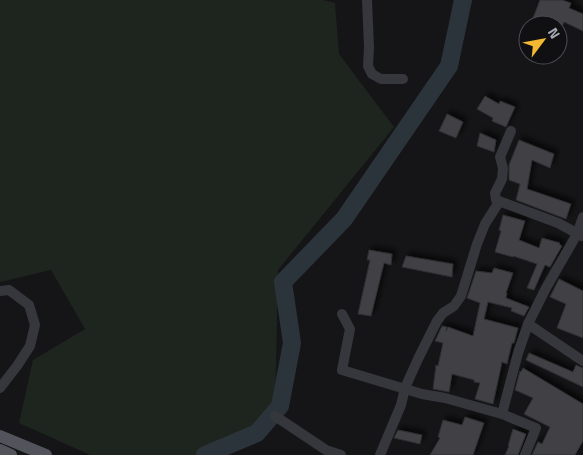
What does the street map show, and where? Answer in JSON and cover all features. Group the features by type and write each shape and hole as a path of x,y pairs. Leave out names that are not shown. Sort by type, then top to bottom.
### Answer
{"main road":[{"path":"0,436 46,455"},
{"path":"0,450 11,455"}],"street":[{"path":"367,0 368,66 372,74 381,79 403,78"},
{"path":"511,131 500,157 503,168 502,179 495,193 496,200 558,223 580,235"},
{"path":"380,455 401,405 405,388 437,321 454,306 461,296 485,224 499,202"},
{"path":"502,414 518,353 528,324 546,288 580,235 583,217"},
{"path":"0,291 9,290 29,305 36,325 30,346 0,388"},
{"path":"342,314 350,329 342,370 422,394 445,398 502,414 536,428 525,455"},
{"path":"528,324 583,361"},
{"path":"275,416 326,450 341,455"}],"shaded area":[{"path":"0,0 323,0 335,3 339,54 394,127 278,270 275,416 201,455 90,455 19,423 33,360 85,329 51,270 0,282"}],"building":[{"path":"540,0 562,0 571,3 569,8 583,14 583,31 568,24 568,15 534,15"},
{"path":"485,96 499,104 500,101 515,107 506,127 492,121 493,118 477,109"},
{"path":"447,114 463,122 456,138 439,131"},
{"path":"480,133 496,140 494,152 477,146"},
{"path":"519,140 554,154 550,168 532,160 527,189 571,204 566,219 516,200 520,184 509,180 509,165"},
{"path":"503,215 525,221 519,240 539,248 542,238 560,243 562,246 550,267 545,265 534,290 527,288 537,264 495,252"},
{"path":"369,250 392,254 391,265 384,263 371,316 358,314 370,260 367,260"},
{"path":"406,256 453,264 452,277 402,267"},
{"path":"494,268 513,273 506,298 529,307 524,316 511,311 512,308 488,302 484,319 518,328 507,364 502,362 493,404 475,399 480,383 452,374 449,392 433,389 436,365 438,366 443,343 435,341 442,326 447,327 446,331 448,327 473,336 480,303 467,298 476,271 492,273"},
{"path":"559,279 583,291 583,338 557,328 566,304 550,297"},
{"path":"529,353 573,372 576,365 583,368 583,387 526,360"},
{"path":"523,368 583,404 583,441 575,455 532,455 538,442 542,444 550,427 524,414 533,398 515,390 520,371"},
{"path":"465,417 484,423 473,455 430,455 440,438 438,437 443,420 462,425"},
{"path":"513,429 526,434 518,455 505,455 509,446"},
{"path":"398,430 422,435 420,444 394,438"}],"waterway":[{"path":"205,455 257,433 280,406 292,343 283,282 344,219 449,66 463,0"}]}
